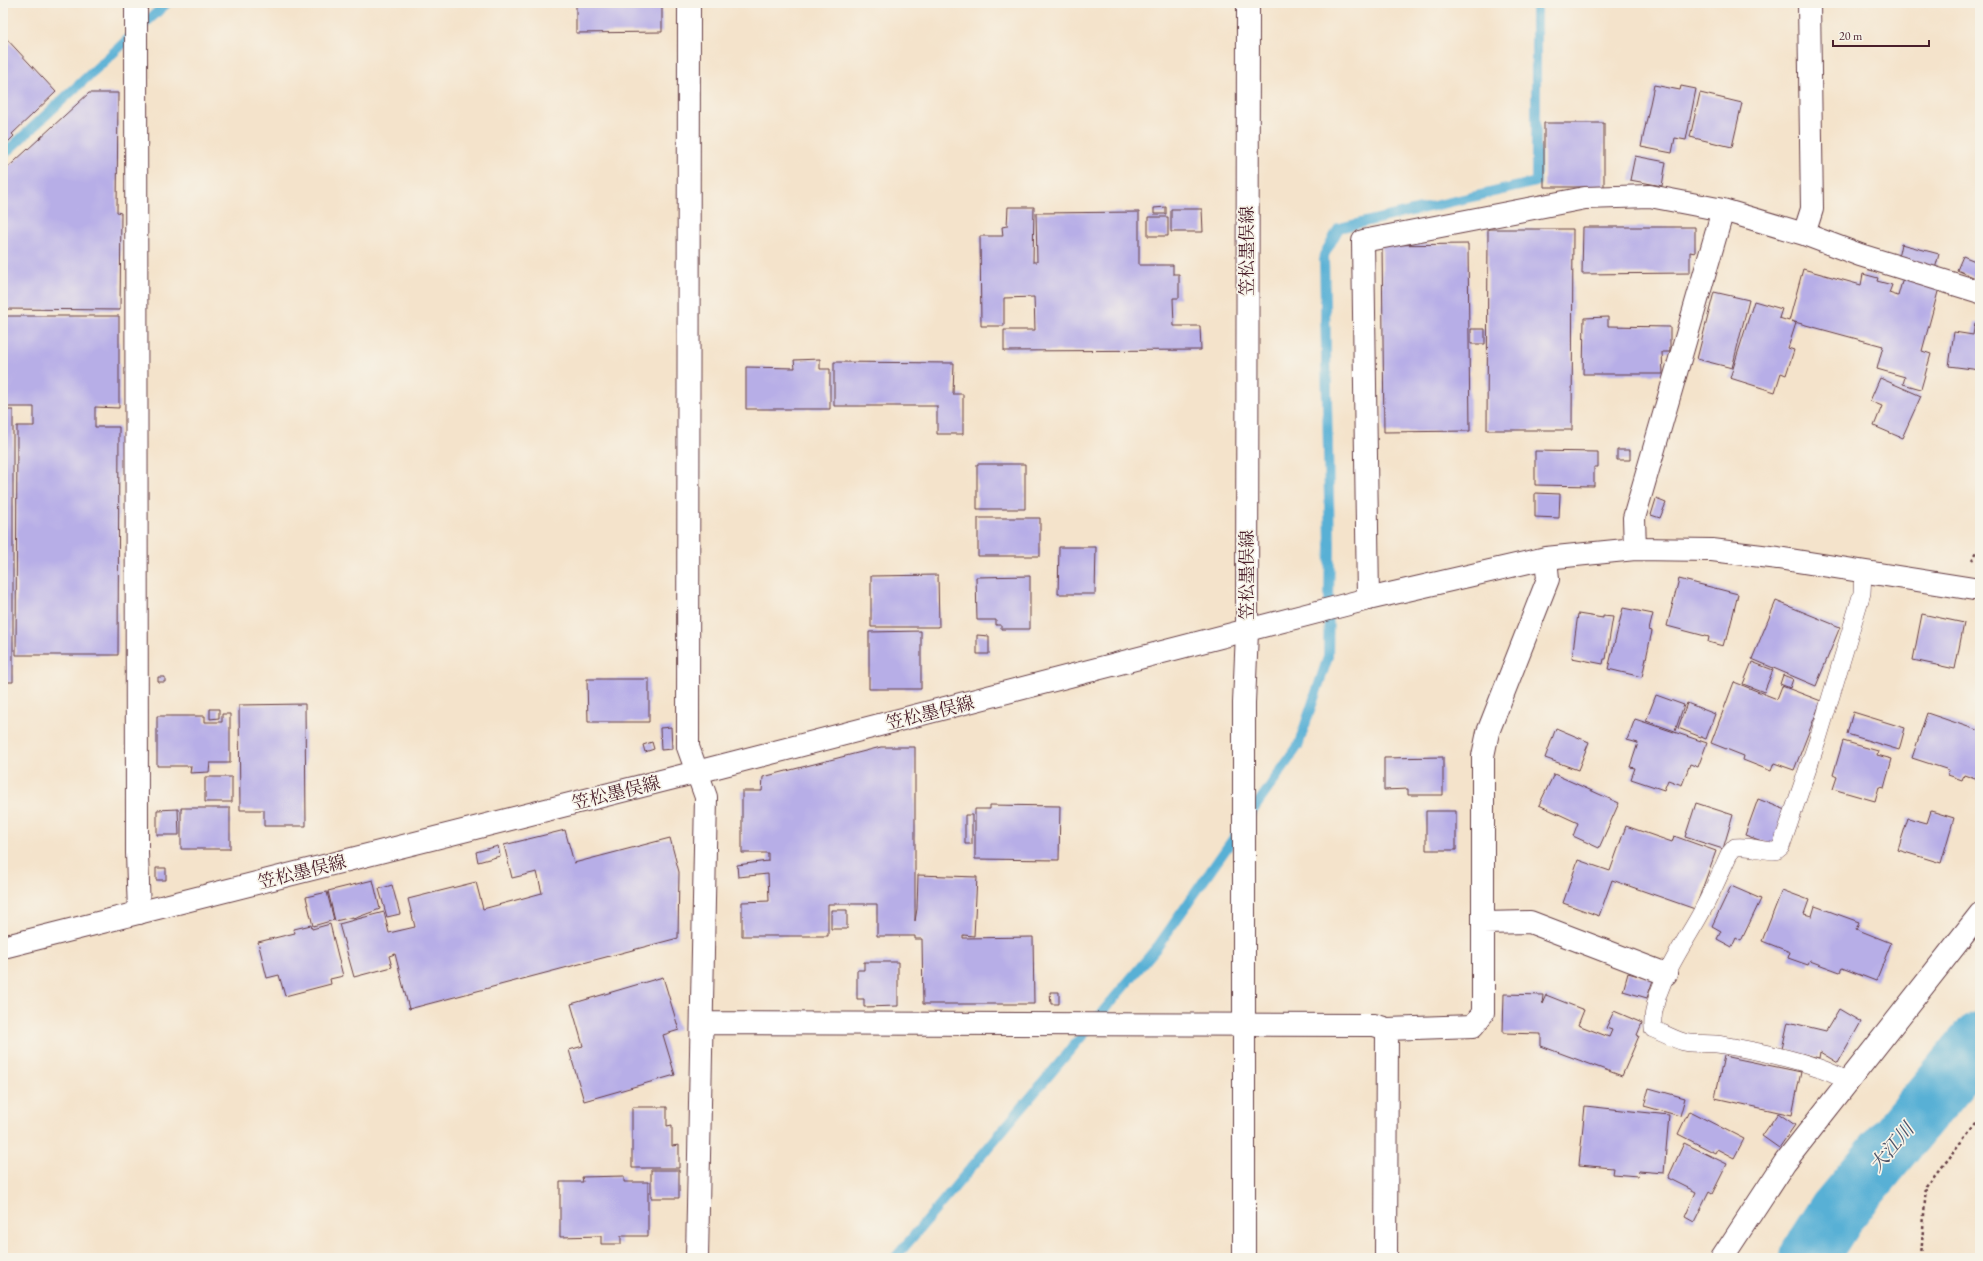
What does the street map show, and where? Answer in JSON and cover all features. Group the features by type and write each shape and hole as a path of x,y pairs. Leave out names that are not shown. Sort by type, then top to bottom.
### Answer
{"street":[{"path":"136,3 137,853 139,913"},
{"path":"689,3 688,747 706,797 697,1258"},
{"name":"笠松墨俣線","path":"3,947 1247,632 1248,3"},
{"path":"1804,234 1812,209 1809,3"},
{"path":"1368,599 1363,241 1584,198 1650,196 1723,210 1804,234 1860,255 1980,292"},
{"path":"1635,549 1634,518 1723,210"},
{"path":"1244,1258 1244,703 1247,632 1368,599 1546,558 1635,549 1712,550 1980,590"},
{"path":"702,1023 1374,1025 1387,1029 1472,1026 1483,1013 1483,756 1488,732 1548,578 1546,558"},
{"path":"1722,1258 1785,1162 1980,914"},
{"path":"1483,924 1530,922 1666,974"},
{"path":"1386,1258 1387,1029"}],"lane":[{"path":"1849,1082 1840,1076 1804,1063 1721,1044 1699,1045 1682,1041 1652,1029 1652,1018 1666,974 1701,914 1729,854 1735,847 1743,846 1766,851 1776,851 1781,847 1818,739 1862,594 1863,572"}],"path":[{"path":"1922,1258 1926,1186 1980,1118"}],"building":[{"path":"576,3 662,3 662,32 576,33"},
{"path":"3,35 56,92 12,134 14,136 3,147"},
{"path":"1654,85 1680,90 1681,86 1696,89 1686,140 1675,138 1672,153 1641,147"},
{"path":"89,93 118,93 117,212 121,213 120,310 3,309 3,172"},
{"path":"1700,93 1742,103 1732,147 1690,137"},
{"path":"1544,123 1604,123 1604,187 1544,187"},
{"path":"1635,156 1666,162 1662,186 1630,180"},
{"path":"1008,207 1034,207 1033,262 1037,262 1036,213 1139,212 1139,265 1173,265 1173,274 1179,274 1179,298 1173,298 1174,326 1200,326 1201,350 1004,351 1004,330 1035,330 1034,297 1004,298 1004,326 981,326 980,236 1003,236 1002,227 1007,226"},
{"path":"1166,207 1166,214 1154,214 1154,208"},
{"path":"1171,209 1202,209 1203,232 1171,232"},
{"path":"1148,217 1168,217 1168,236 1148,236"},
{"path":"1583,227 1695,227 1695,253 1690,252 1690,273 1582,274"},
{"path":"1488,229 1573,229 1572,430 1487,430"},
{"path":"1468,244 1470,431 1384,432 1382,245"},
{"path":"1901,244 1939,254 1935,269 1898,258"},
{"path":"1963,256 1980,263 1980,280 1957,270"},
{"path":"1803,269 1861,285 1863,274 1878,278 1877,281 1892,285 1889,293 1898,296 1903,278 1939,288 1922,351 1931,354 1921,389 1903,384 1905,377 1877,369 1883,346 1791,321 1796,323 1788,348 1794,350 1786,375 1781,373 1775,392 1730,378 1754,301 1782,309 1779,318 1789,321"},
{"path":"1714,292 1749,300 1732,368 1697,359"},
{"path":"3,316 119,316 119,408 95,407 95,427 119,427 118,655 16,655 17,426 34,426 34,407 3,407"},
{"path":"1608,317 1608,326 1670,327 1670,352 1662,352 1663,374 1583,374 1584,318"},
{"path":"1975,323 1980,323 1980,370 1949,366 1954,332 1973,335"},
{"path":"1471,329 1485,329 1485,344 1471,344"},
{"path":"820,359 820,369 830,369 830,409 746,409 746,367 795,368 794,360"},
{"path":"834,362 954,363 953,394 963,394 963,434 937,434 937,406 834,406"},
{"path":"1880,378 1921,396 1902,438 1874,426 1882,406 1870,401"},
{"path":"3,410 13,410 13,682 3,682"},
{"path":"1617,450 1630,450 1630,460 1617,460"},
{"path":"1535,451 1598,452 1598,467 1594,467 1594,486 1535,485"},
{"path":"977,464 1025,464 1025,509 977,509"},
{"path":"1535,493 1560,494 1559,518 1535,517"},
{"path":"1656,499 1666,503 1660,518 1651,515"},
{"path":"978,518 1040,518 1040,556 978,556"},
{"path":"1059,547 1096,547 1095,594 1058,594"},
{"path":"938,575 939,627 871,627 871,576"},
{"path":"1030,576 1030,629 1001,629 1001,625 996,625 996,620 977,620 976,577"},
{"path":"1679,579 1738,594 1727,639 1725,639 1723,646 1708,642 1709,637 1667,626"},
{"path":"1776,601 1840,627 1816,686 1752,659"},
{"path":"1623,608 1653,614 1649,630 1652,631 1642,677 1608,669"},
{"path":"1578,614 1603,618 1603,616 1613,617 1606,659 1604,659 1603,664 1572,658"},
{"path":"1922,614 1964,623 1955,669 1913,660"},
{"path":"921,631 921,689 869,689 869,632"},
{"path":"977,635 989,636 989,654 977,654"},
{"path":"1752,662 1773,670 1764,692 1743,684"},
{"path":"1783,675 1793,679 1790,688 1780,684"},
{"path":"158,677 165,677 165,682 158,682"},
{"path":"587,679 649,679 649,722 588,722"},
{"path":"1734,682 1777,699 1782,686 1821,701 1794,770 1774,763 1771,771 1743,760 1744,756 1711,743"},
{"path":"1656,695 1684,705 1675,731 1646,721"},
{"path":"1687,703 1715,714 1706,739 1678,728"},
{"path":"305,704 306,826 264,826 264,810 240,810 239,705"},
{"path":"210,709 219,709 219,718 210,719"},
{"path":"1853,712 1905,728 1899,750 1847,734"},
{"path":"1927,713 1980,731 1980,776 1978,780 1964,775 1962,780 1948,775 1949,770 1912,758"},
{"path":"222,714 230,714 230,763 210,763 209,772 190,773 191,766 157,766 157,716 205,716 205,722 222,722"},
{"path":"1635,719 1707,743 1698,767 1690,764 1682,785 1668,780 1664,790 1631,779 1635,768 1630,767 1638,743 1627,740"},
{"path":"671,727 672,749 661,750 660,728"},
{"path":"1556,728 1589,742 1578,770 1545,758"},
{"path":"1843,741 1878,751 1877,755 1892,759 1884,788 1879,787 1875,801 1833,789 1837,777 1833,775"},
{"path":"652,742 654,749 645,752 643,745"},
{"path":"881,747 915,747 915,921 917,909 918,875 977,877 974,936 963,935 963,938 1033,937 1034,1004 923,1004 922,939 915,939 915,936 877,936 877,904 828,904 828,936 742,936 742,902 769,901 768,874 738,877 737,865 768,861 768,853 742,853 742,791 762,791 763,777"},
{"path":"1443,757 1443,795 1408,795 1408,789 1384,790 1384,758"},
{"path":"1554,774 1619,803 1599,848 1573,836 1578,823 1539,805"},
{"path":"205,777 232,777 232,802 205,802"},
{"path":"1758,799 1786,810 1773,845 1745,835"},
{"path":"1696,803 1733,815 1723,849 1685,837"},
{"path":"990,805 1060,806 1059,860 975,859 975,809 990,809"},
{"path":"181,808 230,808 230,849 181,849"},
{"path":"178,809 179,835 157,835 157,810"},
{"path":"1426,811 1456,811 1456,850 1426,850"},
{"path":"1931,811 1954,818 1941,863 1898,850 1908,818 1927,823"},
{"path":"965,815 972,815 972,844 965,844"},
{"path":"1626,826 1672,842 1674,836 1716,851 1695,909 1612,880 1599,916 1563,903 1578,860 1610,871"},
{"path":"565,830 574,863 670,838 679,872 678,938 409,1009 395,954 389,956 392,967 354,977 339,924 384,912 389,933 415,927 408,899 476,882 483,909 542,893 537,872 512,878 504,845"},
{"path":"498,846 500,856 478,862 476,852"},
{"path":"156,868 166,868 166,880 156,880"},
{"path":"373,880 380,909 353,919 353,917 335,921 328,891"},
{"path":"392,885 400,914 387,917 379,889"},
{"path":"1731,886 1761,899 1741,941 1736,938 1732,947 1717,939 1721,931 1712,926"},
{"path":"1782,890 1809,900 1804,914 1812,916 1815,906 1859,922 1856,929 1891,943 1876,981 1842,968 1840,972 1810,961 1808,965 1788,958 1790,952 1762,941"},
{"path":"327,892 334,920 313,926 306,897"},
{"path":"831,910 847,910 847,929 831,929"},
{"path":"330,924 343,976 330,979 331,984 285,996 279,975 267,978 258,942 295,933 294,929 311,925 312,929"},
{"path":"864,962 898,962 898,1006 864,1007 864,999 857,999 857,970 864,970"},
{"path":"1628,973 1653,980 1647,998 1623,991"},
{"path":"663,977 679,1030 663,1035 675,1075 584,1101 569,1050 583,1046 571,1004"},
{"path":"1050,992 1059,992 1059,1004 1051,1004"},
{"path":"1504,994 1543,995 1542,1004 1546,995 1584,1010 1578,1025 1609,1037 1612,1030 1606,1028 1614,1011 1642,1023 1637,1035 1639,1036 1622,1076 1541,1046 1541,1034 1503,1033"},
{"path":"1839,1009 1861,1022 1838,1063 1820,1052 1819,1058 1782,1049 1788,1022 1826,1031"},
{"path":"1724,1056 1801,1072 1792,1115 1715,1098"},
{"path":"1649,1088 1685,1098 1680,1116 1644,1106"},
{"path":"1585,1106 1669,1115 1664,1173 1639,1171 1638,1176 1612,1174 1613,1168 1579,1165"},
{"path":"632,1107 667,1107 667,1126 672,1125 672,1146 679,1145 679,1168 632,1168"},
{"path":"1689,1111 1744,1139 1734,1158 1717,1149 1715,1153 1678,1134"},
{"path":"1778,1113 1795,1125 1779,1148 1762,1136"},
{"path":"1684,1143 1727,1164 1712,1194 1709,1192 1694,1222 1685,1217 1696,1192 1668,1178"},
{"path":"651,1170 679,1170 679,1198 651,1198"},
{"path":"624,1176 624,1182 648,1182 648,1236 621,1236 621,1244 601,1244 601,1236 560,1237 560,1182 583,1182 582,1177"}],"waterway":[{"path":"3,155 167,3"},
{"path":"895,1258 1158,946 1298,746 1328,657 1330,546 1324,255 1339,228 1536,182 1536,3"},
{"name":"大江川","path":"1808,1258 1838,1211 1980,1040"}]}
